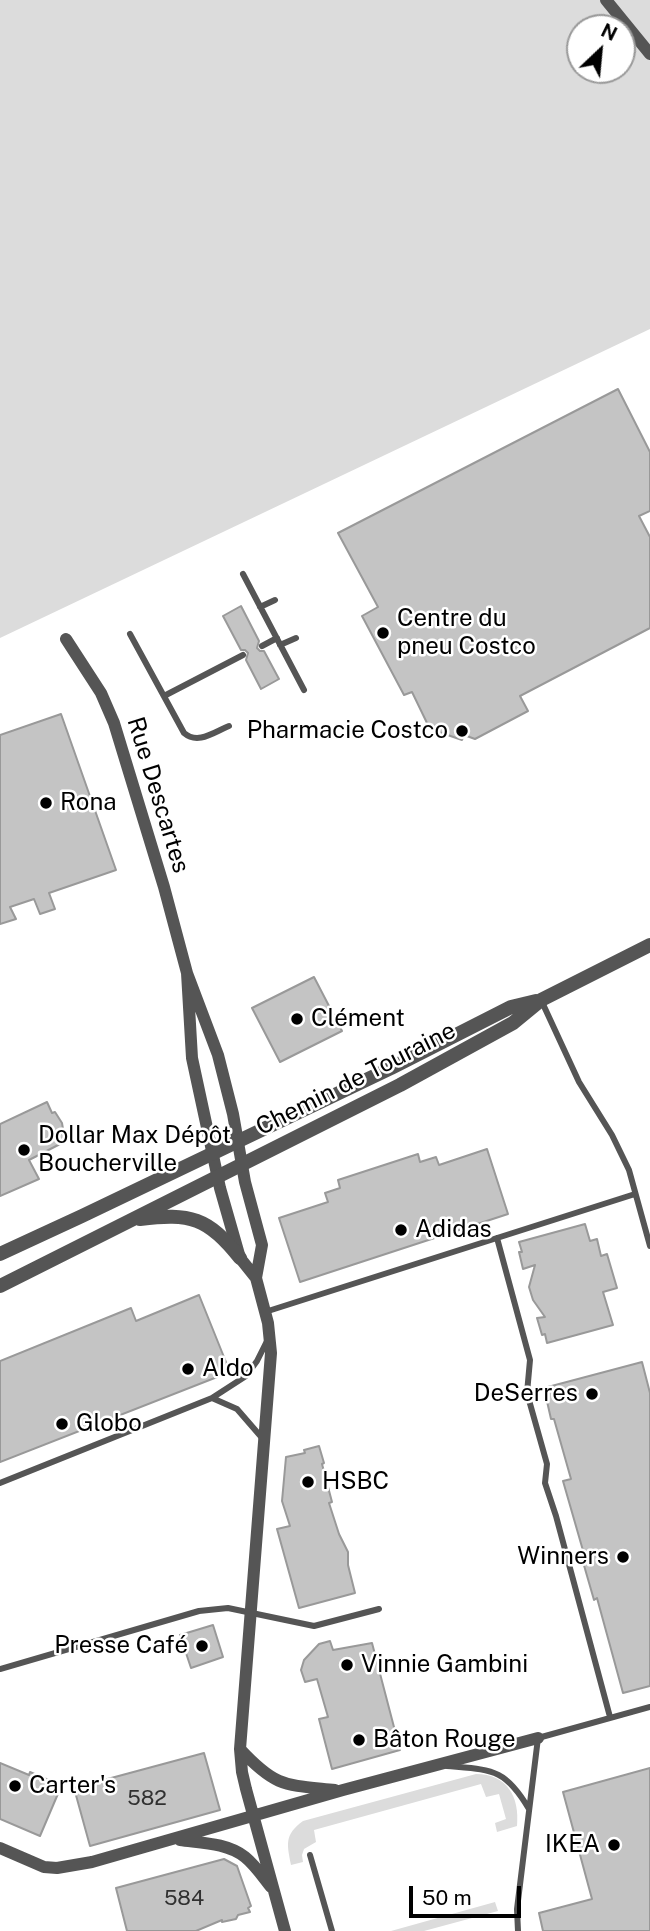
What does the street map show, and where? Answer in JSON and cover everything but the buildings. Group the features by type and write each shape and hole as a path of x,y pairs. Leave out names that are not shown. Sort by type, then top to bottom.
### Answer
{"street":[{"path":"606,0 650,54"},
{"name":"Rue Descartes","path":"66,639 101,693 114,723 187,973 218,1055 262,1245 256,1278"},
{"name":"Chemin de Touraine","path":"0,1286 411,1079 513,1023 541,1000 650,944"},
{"name":"Rue Descartes","path":"187,973 192,1058 218,1176 240,1258 256,1278"},
{"name":"Chemin de Touraine","path":"0,1254 391,1068 511,1007 541,1000"},
{"path":"132,1220 175,1216 194,1220 218,1234 240,1258"},
{"path":"256,1278 265,1312 271,1353 240,1749 242,1772 285,1931"},
{"path":"0,1848 44,1867 93,1863 343,1790 538,1738"},
{"path":"240,1749 257,1767 281,1783 343,1790"},
{"path":"173,1839 233,1849 253,1864 275,1893"}],"lane":[{"path":"243,574 304,690"},
{"path":"260,607 275,600"},
{"path":"130,634 188,737 199,739 229,726"},
{"path":"262,646 296,638"},
{"path":"164,696 243,655"},
{"path":"541,1000 579,1082 612,1135 629,1170 650,1245"},
{"path":"265,1312 635,1194"},
{"path":"497,1238 530,1360 527,1393 547,1464 545,1483 610,1717"},
{"path":"0,1483 212,1398 246,1376 257,1362 269,1335"},
{"path":"212,1398 237,1409 264,1440"},
{"path":"0,1670 200,1611 228,1608 313,1626 379,1609"},
{"path":"518,1931 517,1909 538,1738 650,1707"},
{"path":"438,1766 478,1769 501,1775 519,1792 529,1809"},
{"path":"310,1855 332,1931"}],"shaded area":[{"path":"0,0 650,0 650,329 0,638"},
{"path":"476,1774 496,1778 509,1789 516,1806 517,1826 497,1832 495,1823 506,1819 499,1794 486,1797 481,1784 314,1830 316,1842 304,1849 303,1862 291,1865 288,1840 303,1821"},
{"path":"495,1902 498,1911 424,1931 391,1931"}],"place":[{"name":"Centre du pneu Costco","path":"383,633"},
{"name":"Pharmacie Costco","path":"462,731"},
{"name":"Rona","path":"46,803"},
{"name":"Clément","path":"297,1019"},
{"name":"Dollar Max Dépôt Boucherville","path":"24,1150"},
{"name":"Adidas","path":"401,1230"},
{"name":"Aldo","path":"188,1369"},
{"name":"DeSerres","path":"592,1394"},
{"name":"Globo","path":"62,1424"},
{"name":"HSBC","path":"308,1482"},
{"name":"Winners","path":"623,1557"},
{"name":"Presse Café","path":"202,1646"},
{"name":"Vinnie Gambini","path":"347,1665"},
{"name":"Bâton Rouge","path":"359,1740"},
{"name":"Carter's","path":"15,1786"},
{"name":"IKEA","path":"614,1845"}]}
